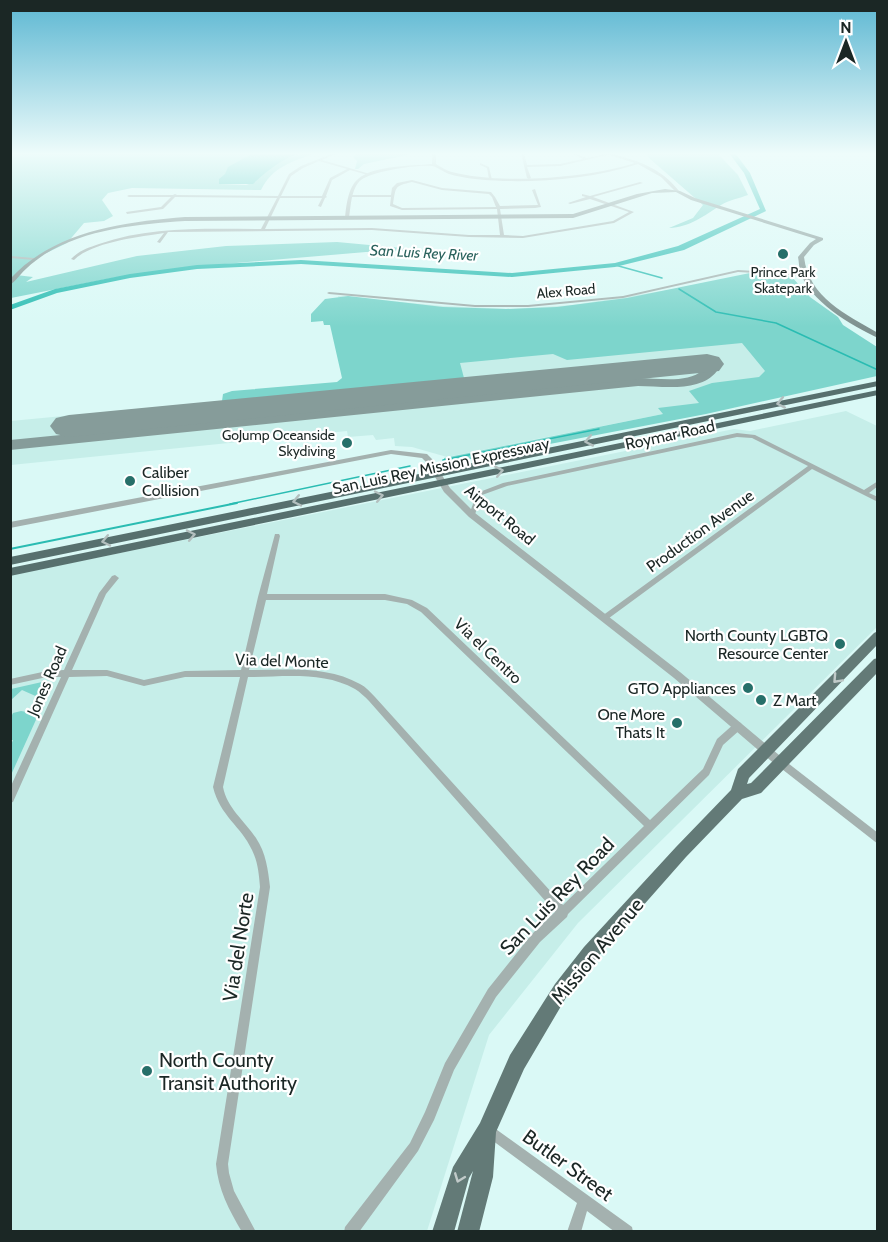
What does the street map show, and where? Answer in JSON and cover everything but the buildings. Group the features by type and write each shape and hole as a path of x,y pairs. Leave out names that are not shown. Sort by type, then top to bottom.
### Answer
{"highway":[{"name":"San Luis Rey Mission Expressway","path":"10,572 878,383"},
{"name":"San Luis Rey Mission Expressway","path":"10,561 878,392"}],"main road":[{"path":"10,283 20,270 34,259 81,237 136,224 177,220 573,216 590,211"},
{"path":"731,211 821,239 812,244 801,256 803,274 823,299 878,336"},
{"path":"840,703 842,690 874,655 874,640"},
{"name":"Mission Avenue","path":"443,1232 460,1174 487,1130 517,1062 561,990 590,953 737,794 743,774 874,640"},
{"name":"Mission Avenue","path":"737,794 756,788 878,663"},
{"name":"Mission Avenue","path":"468,1232 483,1177 487,1130"}],"street":[{"path":"127,213 141,211"},
{"path":"262,231 271,211"},
{"path":"347,218 348,211"},
{"path":"498,211 502,237"},
{"path":"73,259 79,253 115,240 166,231 372,229 502,237 553,234 614,222 633,212 630,211"},
{"path":"549,229 553,234"},
{"path":"159,242 166,231"},
{"path":"10,257 34,259"},
{"name":"Alex Road","path":"328,293 475,306 528,306 622,297 738,271 803,274"},
{"name":"Roymar Road","path":"472,515 479,494 505,484 737,435 753,436 878,500"},
{"name":"Airport Road","path":"10,525 391,452 424,456 454,499 472,515 605,618 781,763"},
{"name":"Production Avenue","path":"605,618 812,466"},
{"path":"865,493 878,483"},
{"name":"Via del Norte","path":"250,1232 232,1204 223,1178 222,1164 265,887 261,858 253,842 220,800 218,787 277,536"},
{"name":"Jones Road","path":"10,799 103,593 115,578"},
{"name":"Via el Centro","path":"262,597 385,597 400,599 424,610 650,826"},
{"name":"Via del Monte","path":"10,682 48,674 107,674 144,684 185,674 325,675 344,680 360,688 563,913"},
{"name":"San Luis Rey Road","path":"350,1232 414,1146 429,1116 448,1067 492,993 536,938 706,772 720,742 738,726"},
{"path":"781,763 878,839"},
{"name":"Butler Street","path":"487,1130 627,1232"},
{"path":"574,1232 584,1201"}],"shaded area":[{"path":"10,211 110,211 113,216 104,221 84,223 67,243 34,259 16,275 33,277 26,282 137,256 226,246 337,242 456,253 366,252 225,264 112,278 11,298"},
{"path":"698,211 712,211 690,223 669,228 693,218"},
{"path":"750,273 791,276 810,297 838,317 843,325 877,347 877,376 706,414 450,463 444,461 444,458 663,414 658,408 699,403 689,391 712,383 759,377 765,371 742,343 567,360 553,354 460,363 464,378 222,401 223,394 232,391 337,382 342,378 330,325 324,325 323,321 311,322 311,314 325,299 348,296 443,307 506,309 557,307 627,298"},
{"path":"681,288 874,372 447,457 412,447 395,446 394,438 376,440 373,435 348,437 347,431 11,465 11,421 324,391 348,384 344,331 338,296 443,306 511,309 573,305"},
{"path":"846,411 877,426 877,627 578,923 489,1035 427,1231 11,1232 11,575 734,429 750,431"},
{"path":"42,682 47,683 49,691 11,775 13,740 11,740 11,717 13,713 27,712 40,698 22,690 11,700 11,689"}],"waterway":[{"name":"San Luis Rey River","path":"10,308 55,291 130,276 197,267 301,262 512,275 615,265 681,248 762,211"},
{"path":"615,265 662,278"},
{"path":"679,289 716,312 776,323 878,370"},
{"path":"443,460 599,429"},
{"path":"230,504 410,466"},
{"path":"10,549 237,503"}],"taxiway":[{"path":"10,445 638,382 688,381 705,376 710,371 707,364"}],"runway":[{"path":"69,426 707,364"}],"place":[{"name":"Prince Park Skatepark","path":"783,254"},
{"name":"GoJump Oceanside Skydiving","path":"347,443"},
{"name":"Caliber Collision","path":"130,481"},
{"name":"North County LGBTQ Resource Center","path":"840,644"},
{"name":"GTO Appliances","path":"748,688"},
{"name":"Z Mart","path":"761,700"},
{"name":"One More Thats It","path":"677,723"},
{"name":"North County Transit Authority","path":"147,1071"}]}
